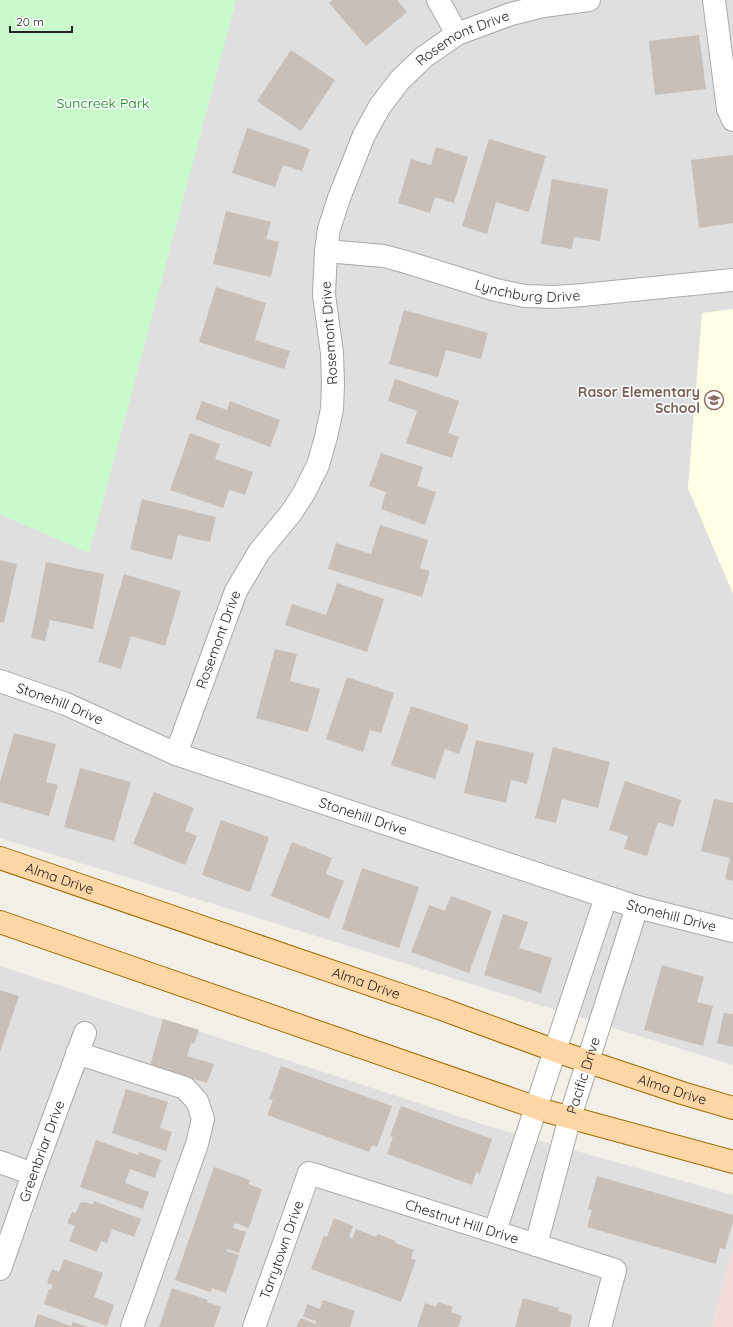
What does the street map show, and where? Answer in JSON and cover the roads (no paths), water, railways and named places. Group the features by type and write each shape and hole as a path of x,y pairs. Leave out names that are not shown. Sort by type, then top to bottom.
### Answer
{"main road":[{"name":"Alma Drive","path":"0,858 439,1008 556,1051 682,1093 733,1108"},
{"path":"0,922 537,1107 733,1162"}],"street":[{"path":"438,0 457,34"},
{"name":"Rosemont Drive","path":"176,754 236,591 259,552 291,513 304,493 318,465 332,409 332,353 324,296 326,251 329,229 338,198 364,135 380,106 400,80 424,57 457,34 511,14 543,6 589,0"},
{"path":"714,0 728,109 733,120"},
{"name":"Lynchburg Drive","path":"326,251 384,256 496,290 525,296 576,296 733,280"},
{"name":"Stonehill Drive","path":"0,681 66,704 176,754 637,907 733,931"},
{"path":"495,1231 606,897"},
{"name":"Pacific Drive","path":"536,1245 570,1117 637,907"},
{"name":"Greenbriar Drive","path":"0,1269 85,1033"},
{"path":"77,1053 185,1088 197,1101 203,1119 197,1144 132,1327"},
{"path":"0,1162 33,1174"},
{"name":"Chestnut Hill Drive","path":"309,1173 615,1270 600,1327"},
{"name":"Tarrytown Drive","path":"254,1327 309,1173"}],"place":[{"name":"Rasor Elementary School","path":"714,400"}],"park label":[{"name":"Suncreek Park","path":"103,103"}]}
